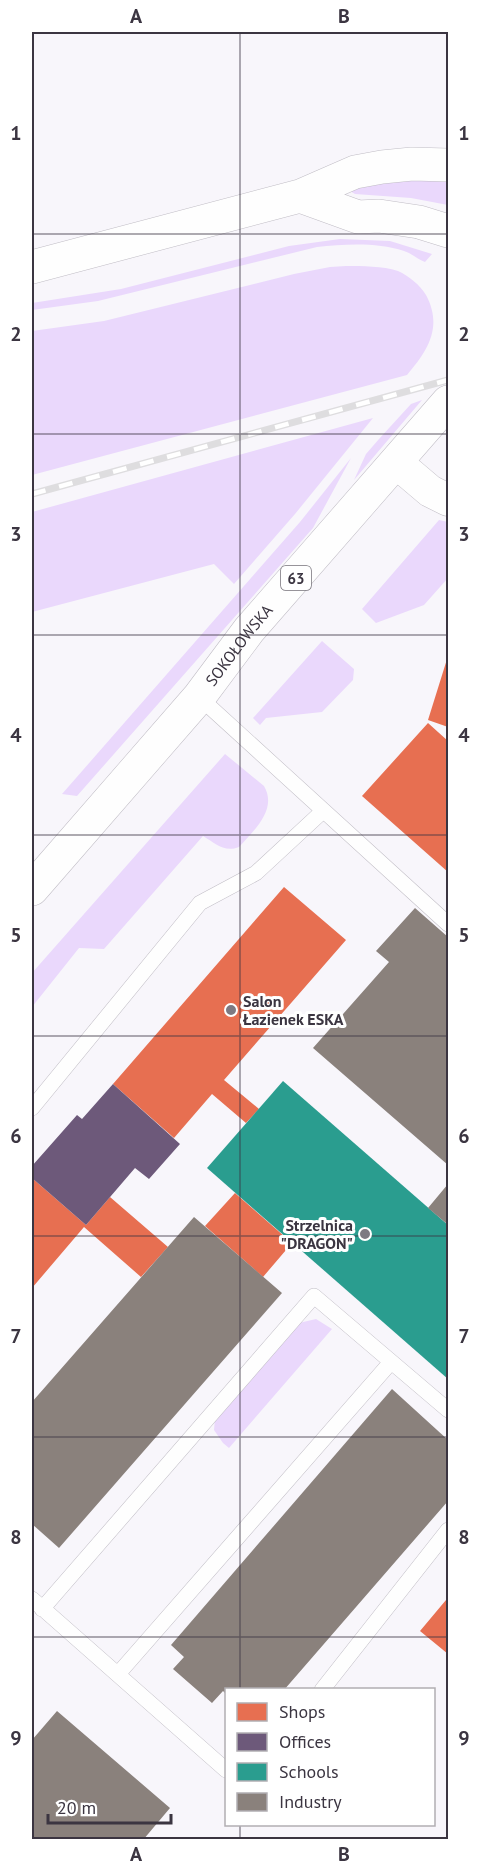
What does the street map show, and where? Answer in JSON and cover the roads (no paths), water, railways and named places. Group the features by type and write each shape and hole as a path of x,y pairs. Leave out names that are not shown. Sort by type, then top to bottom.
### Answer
{"main road":[{"path":"32,267 300,196 355,172 412,164 448,165"},
{"path":"300,196 358,217 379,216 419,222 448,231"},
{"name":"SOKOŁOWSKA","path":"32,889 199,698 249,630 448,402"}],"street":[{"path":"397,463 430,491 448,500"}],"lane":[{"path":"199,698 448,924"},
{"path":"32,1108 200,903 256,873 323,811"},
{"path":"225,1769 37,1604 314,1296 448,1410"},
{"path":"118,1674 391,1362"},
{"path":"323,1688 448,1530"}],"railway":[{"path":"32,494 448,380"}],"place":[{"name":"Salon Łazienek ESKA","path":"231,1010"},
{"name":"Strzelnica \"DRAGON\"","path":"365,1234"}]}
